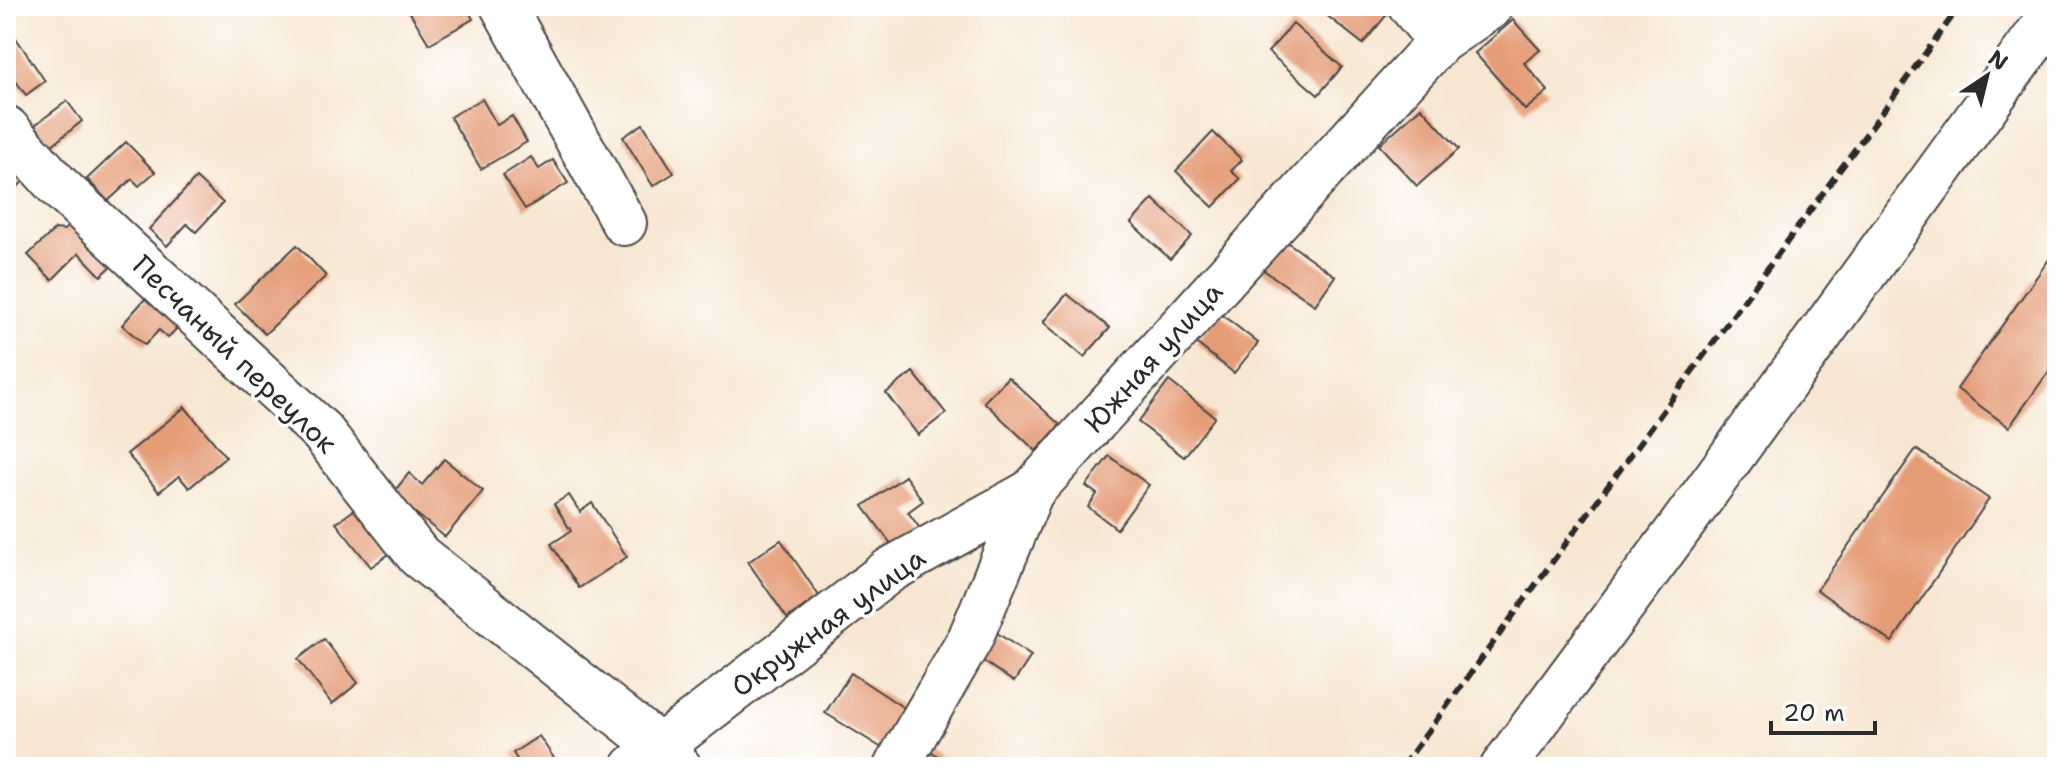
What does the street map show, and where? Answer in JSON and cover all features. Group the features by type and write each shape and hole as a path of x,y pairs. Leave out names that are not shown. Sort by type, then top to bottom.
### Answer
{"street":[{"path":"503,6 624,223"},
{"path":"1411,6 1440,41"},
{"name":"Южная улица","path":"896,767 970,639 1031,492 1440,41 1491,6"},
{"path":"1503,767 2052,25"},
{"name":"Песчаный переулок","path":"6,128 58,186 322,432 419,556 657,760"},
{"name":"Окружная улица","path":"657,760 890,570 1031,492"}],"building":[{"path":"406,6 466,6 473,19 429,44"},
{"path":"1323,6 1382,6 1389,12 1363,44 1320,10"},
{"path":"1513,20 1540,50 1524,63 1548,91 1525,110 1475,53"},
{"path":"1293,24 1342,67 1318,95 1268,52"},
{"path":"16,38 45,81 26,95 15,80 6,85 6,45"},
{"path":"482,99 497,125 512,116 527,142 481,169 450,117"},
{"path":"67,101 82,121 51,146 35,125"},
{"path":"1421,107 1459,149 1417,186 1379,145"},
{"path":"643,124 674,173 653,186 623,137"},
{"path":"1213,132 1242,160 1231,171 1240,179 1213,207 1176,171"},
{"path":"126,142 155,172 139,186 132,179 108,201 87,179"},
{"path":"6,156 27,178 6,198"},
{"path":"531,157 539,169 553,160 568,183 525,209 503,175"},
{"path":"196,178 223,203 196,232 187,224 167,246 149,229"},
{"path":"1153,199 1192,236 1170,259 1131,223"},
{"path":"77,218 118,260 101,276 79,253 52,280 28,255 55,229 64,230"},
{"path":"1280,237 1335,276 1315,305 1259,267"},
{"path":"297,245 326,276 265,334 235,304"},
{"path":"2057,248 2057,360 2009,427 1957,389"},
{"path":"151,292 184,320 168,338 159,330 145,345 122,325"},
{"path":"1067,294 1110,328 1084,357 1043,322"},
{"path":"1220,313 1258,343 1234,373 1196,343"},
{"path":"913,372 946,413 918,435 886,393"},
{"path":"1008,377 1060,425 1036,451 984,402"},
{"path":"1169,381 1215,417 1184,457 1138,422"},
{"path":"185,407 226,457 189,488 179,476 159,492 127,454"},
{"path":"1916,449 1989,499 1892,642 1817,590"},
{"path":"1109,456 1149,485 1117,529 1088,507 1097,494 1086,486"},
{"path":"444,459 483,491 445,537 392,494 409,473 422,485"},
{"path":"905,476 923,501 908,512 924,534 898,553 863,506"},
{"path":"569,495 580,512 592,503 627,557 579,588 551,544 571,531 554,504"},
{"path":"361,505 396,549 371,567 336,523"},
{"path":"781,540 819,596 787,618 748,562"},
{"path":"997,633 1031,656 1014,682 980,659"},
{"path":"324,639 358,683 332,704 298,659"},
{"path":"851,673 907,710 882,748 825,713"},
{"path":"539,736 560,767 522,767 513,753"},
{"path":"928,749 953,767 915,767"}],"railway":[{"path":"1402,767 1960,6"}]}
